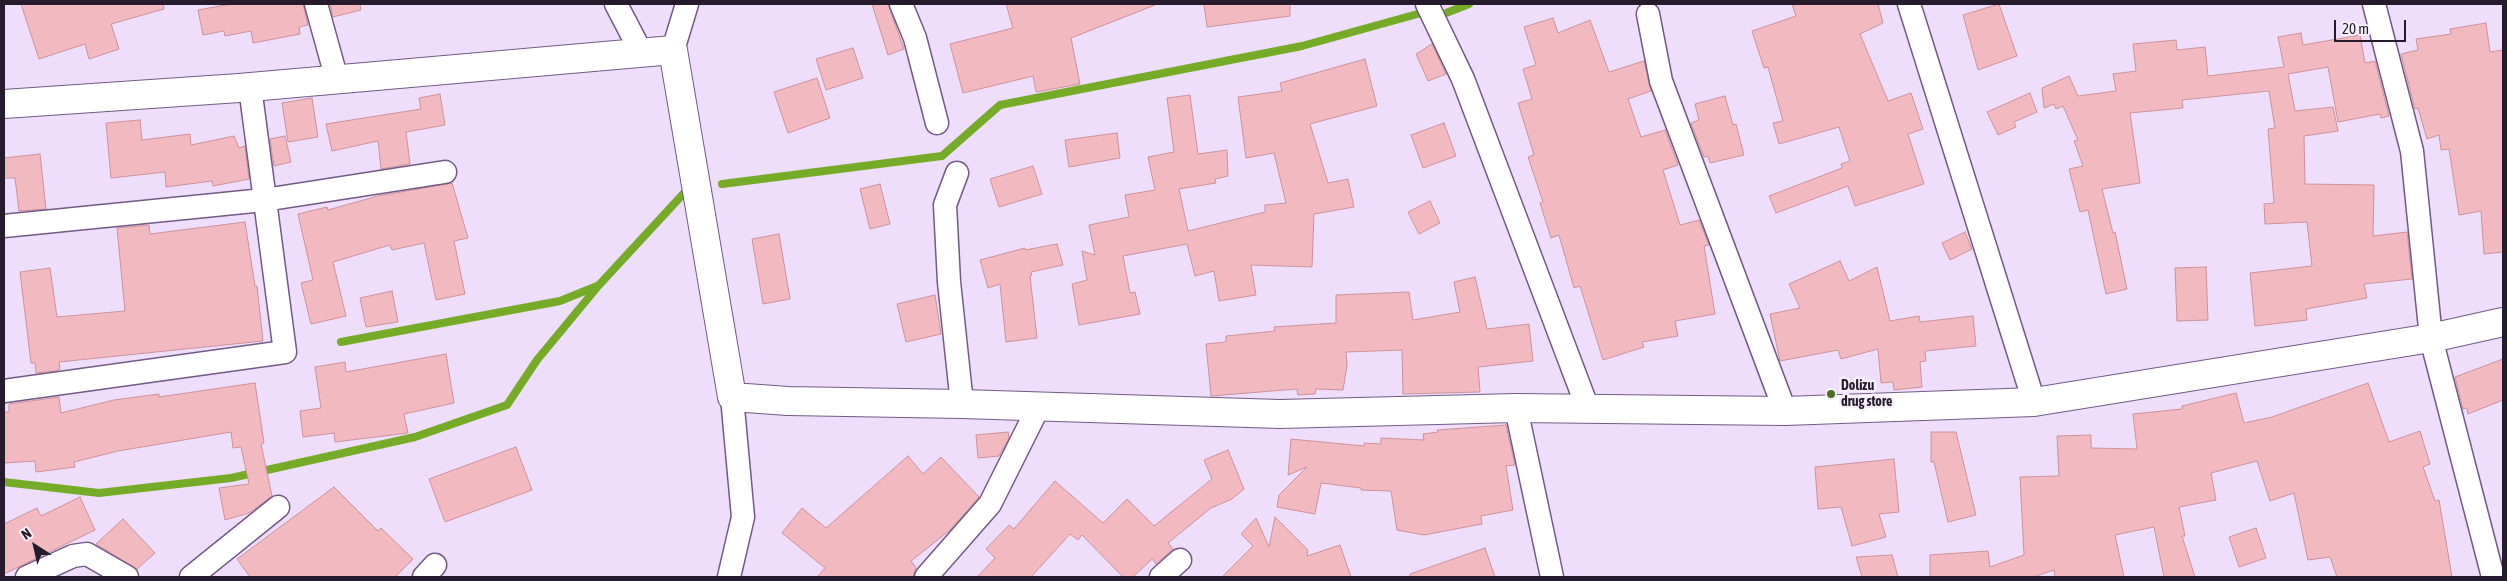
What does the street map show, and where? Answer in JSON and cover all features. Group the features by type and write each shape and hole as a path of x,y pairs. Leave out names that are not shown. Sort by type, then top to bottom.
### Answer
{"street":[{"path":"316,4 337,80"},
{"path":"616,4 641,52"},
{"path":"687,4 673,50 732,397 743,516 729,577"},
{"path":"901,4 917,47 937,122"},
{"path":"1427,4 1463,79 1588,409"},
{"path":"1909,4 2034,402"},
{"path":"2374,4 2412,151 2431,338 2493,577"},
{"path":"1648,14 1661,81 1785,410"},
{"path":"4,104 337,80 673,50"},
{"path":"4,391 284,352 250,87"},
{"path":"4,226 264,200 445,172"},
{"path":"957,173 945,206 949,282 962,404"},
{"path":"732,397 788,401 1038,406 1280,414 1516,408 1785,410 2034,402 2431,338 2503,322"},
{"path":"926,577 990,504 1038,406"},
{"path":"1516,408 1552,577"},
{"path":"191,577 278,507"},
{"path":"26,577 73,556 87,554 127,577"},
{"path":"1161,577 1180,560"}],"building":[{"path":"21,4 163,4 164,9 111,24 119,49 89,59 85,44 39,59"},
{"path":"231,4 303,4 308,25 299,27 300,34 253,43 251,31 225,36 224,31 203,35 198,10"},
{"path":"330,4 360,4 361,10 333,17"},
{"path":"872,4 888,4 904,49 888,55"},
{"path":"1006,4 1155,5 1071,38 1080,84 1036,92 1033,76 963,93 950,44 1013,28"},
{"path":"1204,4 1290,4 1290,16 1207,27"},
{"path":"1792,4 1878,4 1883,23 1860,34 1888,101 1911,93 1923,129 1908,134 1924,184 1855,206 1848,186 1776,213 1769,196 1842,168 1841,164 1850,161 1839,127 1779,144 1773,123 1783,121 1768,67 1764,68 1752,31 1796,16"},
{"path":"1999,4 2017,56 1978,70 1963,15"},
{"path":"1553,18 1558,33 1590,20 1609,72 1644,61 1651,91 1628,99 1641,137 1665,130 1678,165 1663,170 1680,225 1699,220 1709,245 1704,246 1715,314 1675,321 1678,336 1642,342 1644,347 1603,360 1580,286 1574,288 1559,235 1551,238 1540,203 1543,202 1528,157 1534,155 1518,103 1532,99 1523,69 1536,65 1524,27"},
{"path":"2486,23 2490,52 2503,50 2503,252 2484,254 2481,211 2459,215 2449,149 2441,150 2439,135 2427,139 2418,108 2415,109 2401,54 2418,50 2416,39 2451,34 2450,29"},
{"path":"2301,33 2303,45 2360,35 2365,63 2375,61 2389,116 2381,118 2380,114 2338,122 2328,67 2288,74 2295,111 2333,107 2338,131 2304,136 2305,184 2374,185 2373,236 2407,232 2412,279 2364,284 2367,298 2306,309 2307,320 2255,326 2250,273 2312,266 2307,222 2265,224 2264,204 2274,203 2268,129 2275,128 2269,91 2182,100 2183,108 2130,113 2140,183 2102,189 2113,233 2115,232 2127,289 2106,294 2088,210 2080,212 2069,169 2083,166 2074,141 2078,140 2063,106 2056,109 2054,104 2044,108 2042,88 2069,76 2078,96 2116,91 2113,74 2136,71 2133,44 2176,40 2177,50 2205,47 2208,76 2284,67 2278,37"},
{"path":"1432,44 1446,74 1428,81 1416,54"},
{"path":"853,48 863,78 826,90 816,59"},
{"path":"1365,59 1377,106 1310,124 1328,183 1348,179 1354,207 1314,214 1312,267 1251,265 1256,295 1219,301 1214,271 1195,276 1187,244 1123,256 1130,293 1135,292 1140,314 1079,325 1072,284 1087,280 1082,251 1095,255 1089,225 1129,217 1125,195 1155,190 1148,157 1174,152 1167,98 1190,95 1198,154 1227,150 1228,176 1215,179 1216,183 1179,189 1188,231 1265,212 1265,205 1286,203 1274,153 1246,158 1238,97 1282,91 1280,83"},
{"path":"817,78 830,118 788,133 774,92"},
{"path":"2030,93 2037,112 2014,122 2016,127 1998,135 1987,112"},
{"path":"440,94 445,125 406,132 410,164 381,169 378,141 332,151 326,124 421,109 419,98"},
{"path":"1725,96 1733,125 1736,124 1744,155 1710,163 1708,156 1704,157 1691,123 1699,120 1695,104"},
{"path":"312,98 318,137 288,142 282,103"},
{"path":"140,120 142,140 190,134 191,145 234,136 239,148 245,146 249,179 213,186 212,181 166,187 165,172 111,178 106,123"},
{"path":"1444,123 1456,156 1423,168 1411,135"},
{"path":"1117,133 1120,158 1069,167 1065,140"},
{"path":"285,136 291,162 274,166 270,139"},
{"path":"40,154 46,209 19,211 15,178 4,178 4,158"},
{"path":"1033,166 1042,194 999,207 990,179"},
{"path":"452,183 468,238 454,241 465,294 436,300 424,243 392,250 390,245 333,262 346,316 311,324 301,283 313,280 298,214 327,207 328,210 378,196"},
{"path":"880,184 890,224 870,229 860,189"},
{"path":"1430,201 1440,223 1419,234 1408,212"},
{"path":"245,222 255,286 257,286 263,341 59,362 60,369 56,371 36,373 35,363 31,363 20,272 50,268 57,317 125,311 117,228 149,225 150,234"},
{"path":"1965,232 1972,249 1950,260 1942,243"},
{"path":"779,234 790,299 763,304 752,239"},
{"path":"1057,244 1063,265 1031,272 1032,275 1030,276 1037,338 1006,342 1000,284 988,288 980,260 1025,248 1025,250"},
{"path":"1840,261 1849,281 1877,267 1890,321 1919,316 1920,322 1973,316 1976,346 1925,351 1926,361 1920,362 1922,387 1894,390 1893,382 1881,383 1878,349 1841,359 1838,350 1780,361 1770,314 1800,308 1789,284"},
{"path":"2206,267 2208,320 2177,321 2175,268"},
{"path":"1475,277 1487,329 1529,324 1533,361 1478,367 1480,392 1403,394 1402,350 1346,352 1347,366 1343,390 1316,389 1315,394 1298,395 1297,389 1211,396 1206,344 1226,342 1226,336 1275,331 1274,327 1336,323 1336,295 1409,292 1413,320 1460,312 1454,282"},
{"path":"392,291 398,322 366,327 360,298"},
{"path":"935,295 941,334 906,342 897,304"},
{"path":"446,354 454,403 404,414 408,433 335,442 334,433 303,437 300,411 321,408 315,367 345,362 346,372"},
{"path":"2503,359 2503,400 2468,414 2467,408 2463,409 2455,377"},
{"path":"255,383 264,443 261,444 272,496 249,513 225,520 219,488 249,484 241,447 233,448 231,432 118,451 74,462 75,467 36,472 35,461 4,463 4,412 9,412 9,404 59,397 61,413 114,400 159,394 159,397"},
{"path":"2368,383 2389,442 2420,431 2430,464 2423,467 2435,501 2439,500 2452,577 2337,577 2330,557 2308,560 2294,493 2270,501 2257,461 2211,473 2216,500 2179,507 2185,536 2182,536 2195,577 2164,577 2154,527 2115,535 2124,577 2055,577 2054,570 2033,577 1930,577 1930,555 1988,551 1990,567 2024,555 2020,477 2059,476 2057,436 2091,435 2091,448 2137,449 2133,414 2182,409 2182,406 2236,393 2244,423 2272,417"},
{"path":"1506,425 1515,465 1506,466 1513,510 1481,516 1482,524 1424,535 1397,530 1391,491 1361,490 1361,488 1321,483 1315,514 1277,507 1279,495 1307,467 1288,475 1291,439 1364,446 1364,443 1381,444 1381,438 1424,440 1423,434 1438,432 1437,430"},
{"path":"1008,432 1009,438 999,456 978,458 976,435"},
{"path":"1931,432 1956,432 1976,515 1948,522 1934,462 1931,462"},
{"path":"516,447 532,490 445,522 429,479"},
{"path":"1228,450 1244,489 1232,499 1211,508 1168,543 1173,549 1156,564 1152,559 1133,577 1123,577 1082,535 1078,540 1070,534 1031,577 977,577 995,558 986,549 1009,525 1014,529 1055,481 1103,523 1127,499 1154,526 1212,479 1204,460"},
{"path":"908,456 923,474 941,457 979,497 950,530 911,561 916,568 913,577 817,577 825,568 782,533 802,508 826,528"},
{"path":"1894,459 1899,512 1879,514 1886,537 1852,546 1841,507 1818,509 1815,467"},
{"path":"334,487 378,531 381,528 413,559 395,577 250,577 237,559"},
{"path":"80,497 95,530 4,574 4,524 37,508 41,516"},
{"path":"1275,517 1308,550 1307,556 1340,545 1351,577 1222,577 1253,546 1241,534 1256,518 1269,547"},
{"path":"123,519 155,553 137,569 96,544"},
{"path":"2256,528 2266,558 2239,567 2229,537"},
{"path":"1485,548 1495,577 1410,577 1410,574"},
{"path":"1892,555 1898,577 1862,577 1856,557"}],"waterway":[{"path":"1446,13 1469,4"},
{"path":"722,184 942,156 1000,105 1302,46 1421,13"},
{"path":"4,482 99,493 231,478 415,437 507,405 537,360 599,285 685,192"},
{"path":"341,342 560,301 597,286"}],"place":[{"name":"Dolizu drug store","path":"1831,394"}]}
